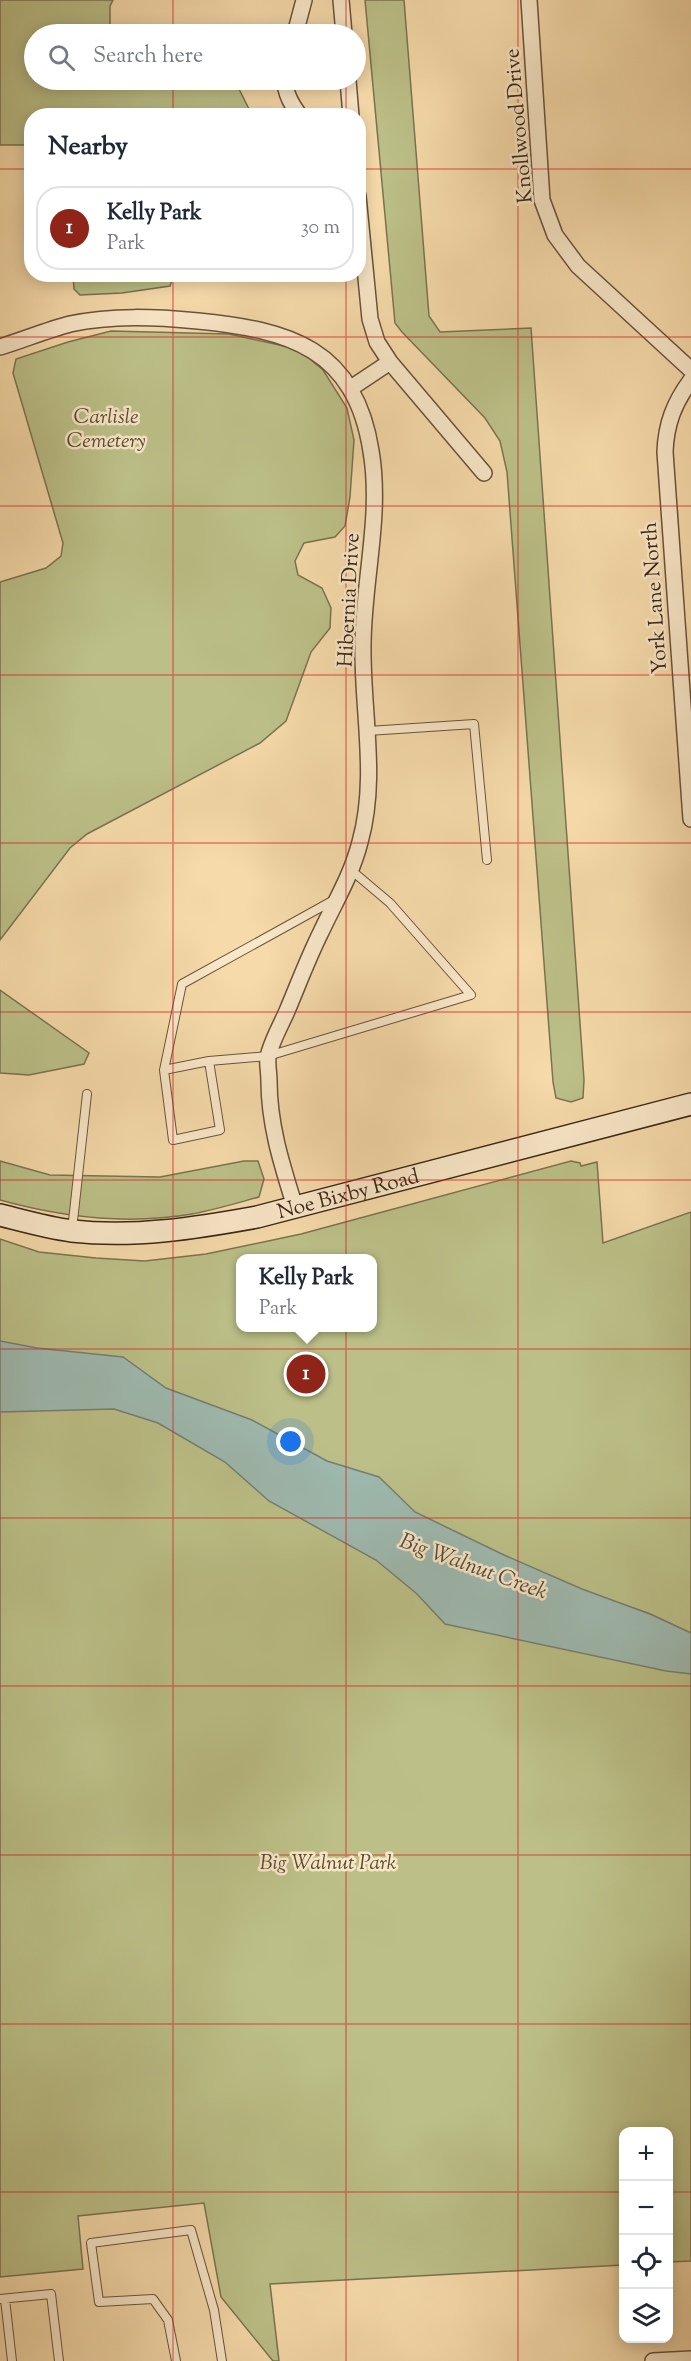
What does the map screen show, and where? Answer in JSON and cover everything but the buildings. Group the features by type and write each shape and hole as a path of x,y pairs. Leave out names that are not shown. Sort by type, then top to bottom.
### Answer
{"street":[{"path":"298,24 304,0"},
{"path":"341,0 343,24"},
{"name":"Knollwood Drive","path":"529,0 542,200 555,235 578,266 691,370"},
{"path":"286,90 294,108"},
{"path":"349,90 350,108"},
{"path":"366,278 370,319 377,342 390,362 484,473"},
{"name":"Hibernia Drive","path":"0,347 69,325 110,318 153,316 241,326 273,332 303,344 319,354 351,388 360,406 372,451 376,505 366,595 363,648 368,731 367,809 361,841 351,870 320,934 268,1056 271,1123 295,1207"},
{"path":"351,388 390,362"},
{"name":"York Lane North","path":"691,380 672,410 665,452 691,819"},
{"name":"Noe Bixby Road","path":"0,1215 72,1231 108,1233 174,1230 237,1221 691,1104"},
{"path":"653,2361 691,2359"}],"lane":[{"path":"368,731 474,724 487,860"},
{"path":"164,1071 209,1061 268,1056 471,994 390,903 351,870"},
{"path":"209,1061 220,1130 173,1140 164,1071 182,984 338,898"},
{"path":"72,1231 87,1094"},
{"path":"176,2361 168,2320 153,2300 99,2302 91,2243 191,2230 214,2310 222,2361"},
{"path":"12,2361 2,2299 51,2294 59,2361"}],"green space":[{"path":"0,0 113,0 110,6 110,24 24,24 24,90 240,90 248,108 24,108 24,145 0,145"},
{"path":"365,0 404,0 429,316 440,332 531,328 584,1080 583,1098 571,1102 556,1098 553,1082 507,472 500,441 485,418 395,323"},
{"path":"74,282 171,282 170,286 122,293 80,295 74,289"},
{"name":"Carlisle Cemetery","path":"111,331 229,334 298,349 323,370 347,408 354,440 350,497 345,526 335,537 304,543 295,561 298,575 322,588 331,608 330,628 311,652 286,721 260,743 87,834 70,848 0,940 0,582 46,568 61,556 63,543 13,373 16,359"},
{"path":"0,990 89,1053 84,1064 29,1075 0,1073"},
{"path":"0,1161 50,1175 160,1177 244,1161 258,1161 264,1179 259,1197 192,1214 144,1219 95,1218 47,1211 0,1200"},
{"name":"Big Walnut Park","path":"571,1161 580,1163 581,1166 597,1162 603,1243 691,1212 691,1633 630,1607 691,1643 691,2261 673,2262 673,2127 619,2127 619,2265 270,2284 279,2361 273,2361 221,2297 204,2203 78,2216 83,2269 0,2277 0,1239 39,1252 145,1261 206,1254 301,1234"}],"water":[{"name":"Big Walnut Creek","path":"0,1341 37,1348 123,1357 166,1388 252,1420 327,1461 379,1477 415,1512 504,1555 691,1633 691,1674 666,1671 445,1624 417,1594 376,1560 269,1501 225,1462 158,1423 114,1409 0,1412"}],"place":[{"name":"Kelly Park","path":"306,1374"}]}
